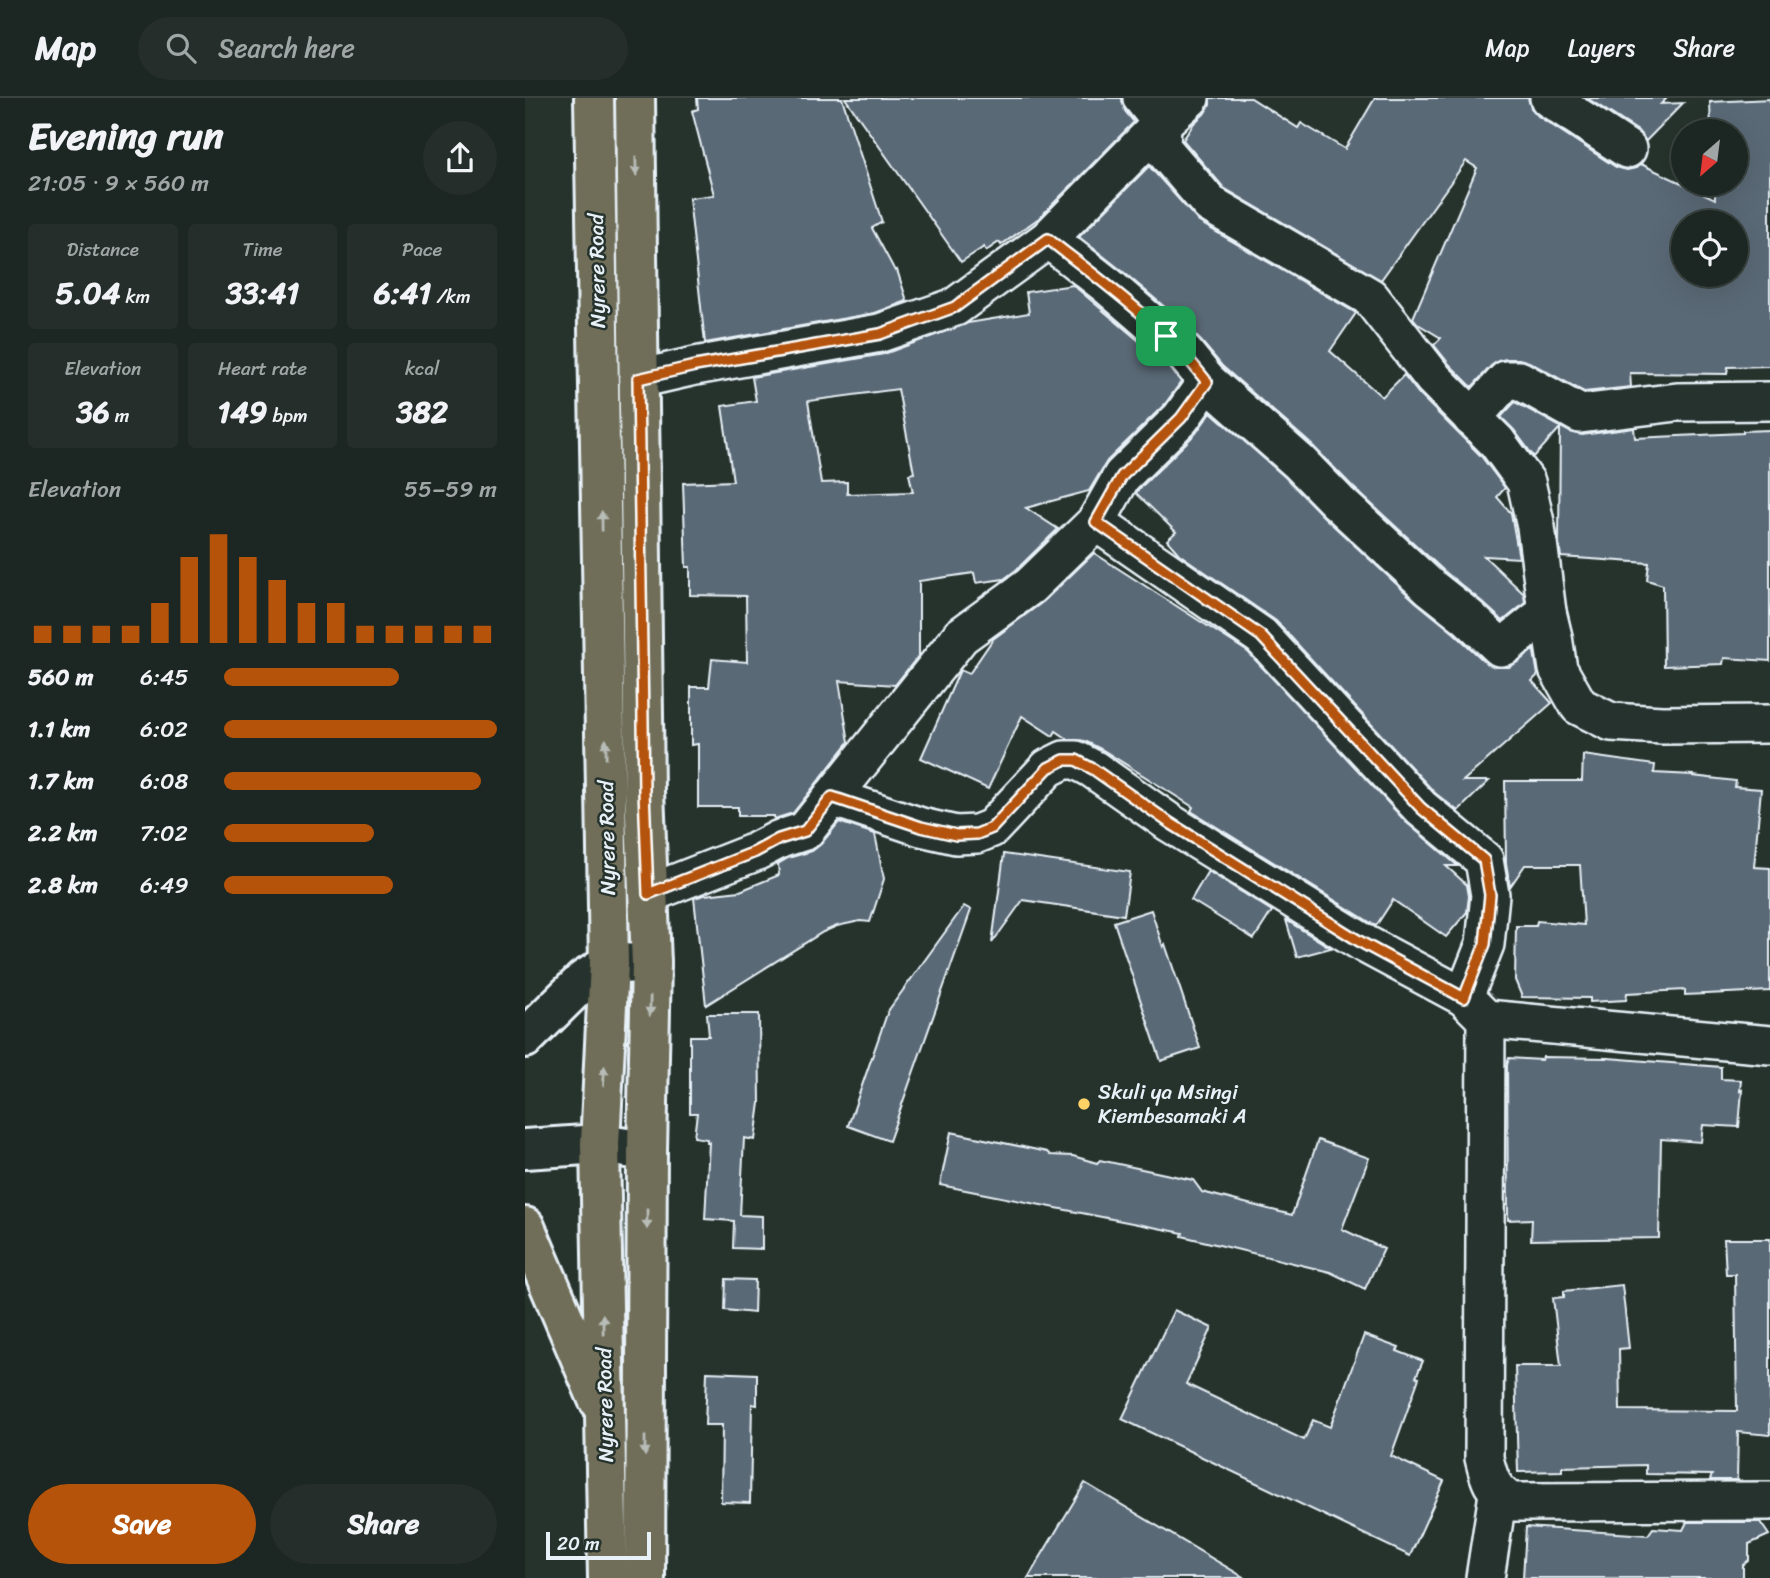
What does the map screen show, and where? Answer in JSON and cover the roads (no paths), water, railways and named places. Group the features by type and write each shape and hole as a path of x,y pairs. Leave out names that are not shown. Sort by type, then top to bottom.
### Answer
{"main road":[{"name":"Nyrere Road","path":"594,98 609,964 600,1144 608,1578"},
{"name":"Nyrere Road","path":"635,98 644,791 651,963 647,1151 645,1578"},
{"path":"525,1038 584,980 609,964 651,963"},
{"path":"526,1147 600,1144 647,1151"},
{"path":"525,1227 605,1417"}],"street":[{"path":"638,379 695,366 880,334 955,307 1048,239 1152,110 1190,98"},
{"path":"1549,98 1627,149"},
{"path":"1152,110 1161,147 1210,204 1370,297 1434,379 1497,442 1526,482 1536,527 1557,669 1579,706 1611,722 1662,725 1770,724"},
{"path":"1048,239 1159,329 1185,354 1207,382 1299,462 1430,587 1500,646 1505,646 1547,612"},
{"path":"1472,418 1506,380 1519,380 1580,414 1677,402 1770,401"},
{"path":"648,894 755,852 779,839 805,831 961,636 1030,586 1096,522 1122,476 1181,418 1207,382"},
{"path":"1096,522 1261,636 1421,808 1484,860 1490,895 1475,1008 1484,1458 1488,1478 1499,1494 1511,1502 1529,1503 1770,1500"},
{"path":"832,797 921,827 956,835 977,834 992,828 1048,768 1064,760 1076,760 1170,823 1364,944 1475,1008 1770,1045"},
{"path":"1485,1578 1499,1494"}],"place":[{"name":"Skuli ya Msingi Kiembesamaki A","path":"1084,1104"}]}
